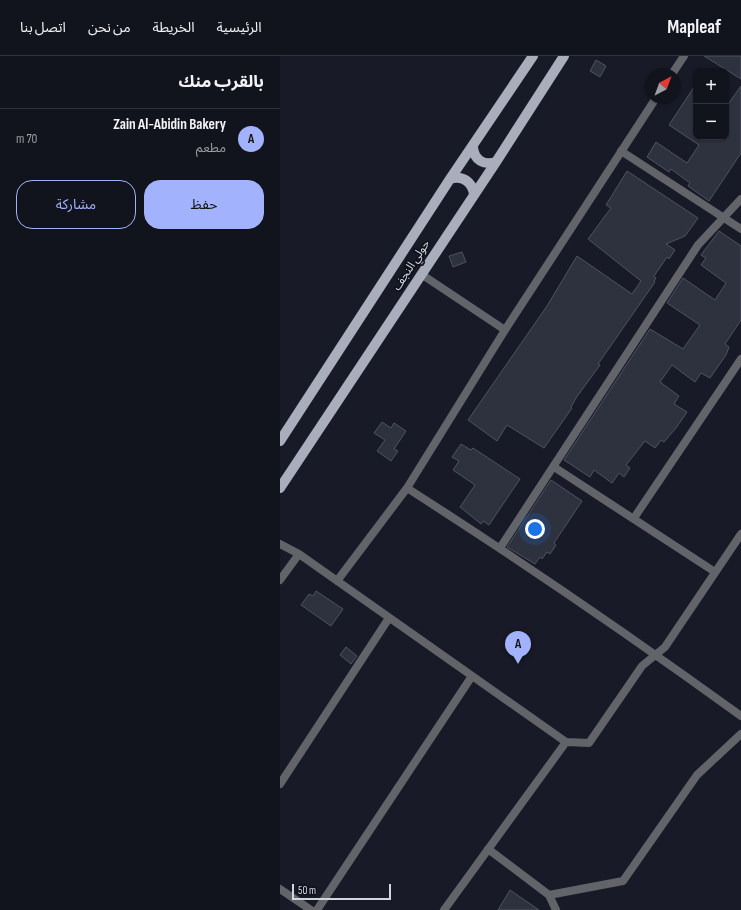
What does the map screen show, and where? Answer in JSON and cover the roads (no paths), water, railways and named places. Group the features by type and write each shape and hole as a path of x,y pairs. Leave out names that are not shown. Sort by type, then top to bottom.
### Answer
{"main road":[{"name":"حولي النجف","path":"280,441 450,179 533,56"},
{"name":"حولي النجف","path":"280,488 496,162 564,56"},
{"path":"473,147 475,156 482,162 487,164 496,162"},
{"path":"450,179 456,177 466,180 471,184 474,194"}],"street":[{"path":"676,68 684,56"},
{"path":"337,581 407,488 505,330 652,104"},
{"path":"621,151 741,230"},
{"path":"500,548 698,246 741,199"},
{"path":"421,274 505,330"},
{"path":"634,518 741,359"},
{"path":"554,467 634,518 714,572"},
{"path":"407,488 500,548 656,655 741,716"},
{"path":"280,544 299,554 566,742 589,743 642,666 665,648 714,572 741,534"},
{"path":"280,580 299,554"},
{"path":"280,784 390,618"},
{"path":"317,910 472,676"},
{"path":"549,895 623,881 697,775 741,734"},
{"path":"444,910 566,742"},
{"path":"488,849 549,895 556,910"},
{"path":"280,889 311,910"}],"place":[{"name":"Zain Al-Abidin Bakery","path":"518,664"}]}
